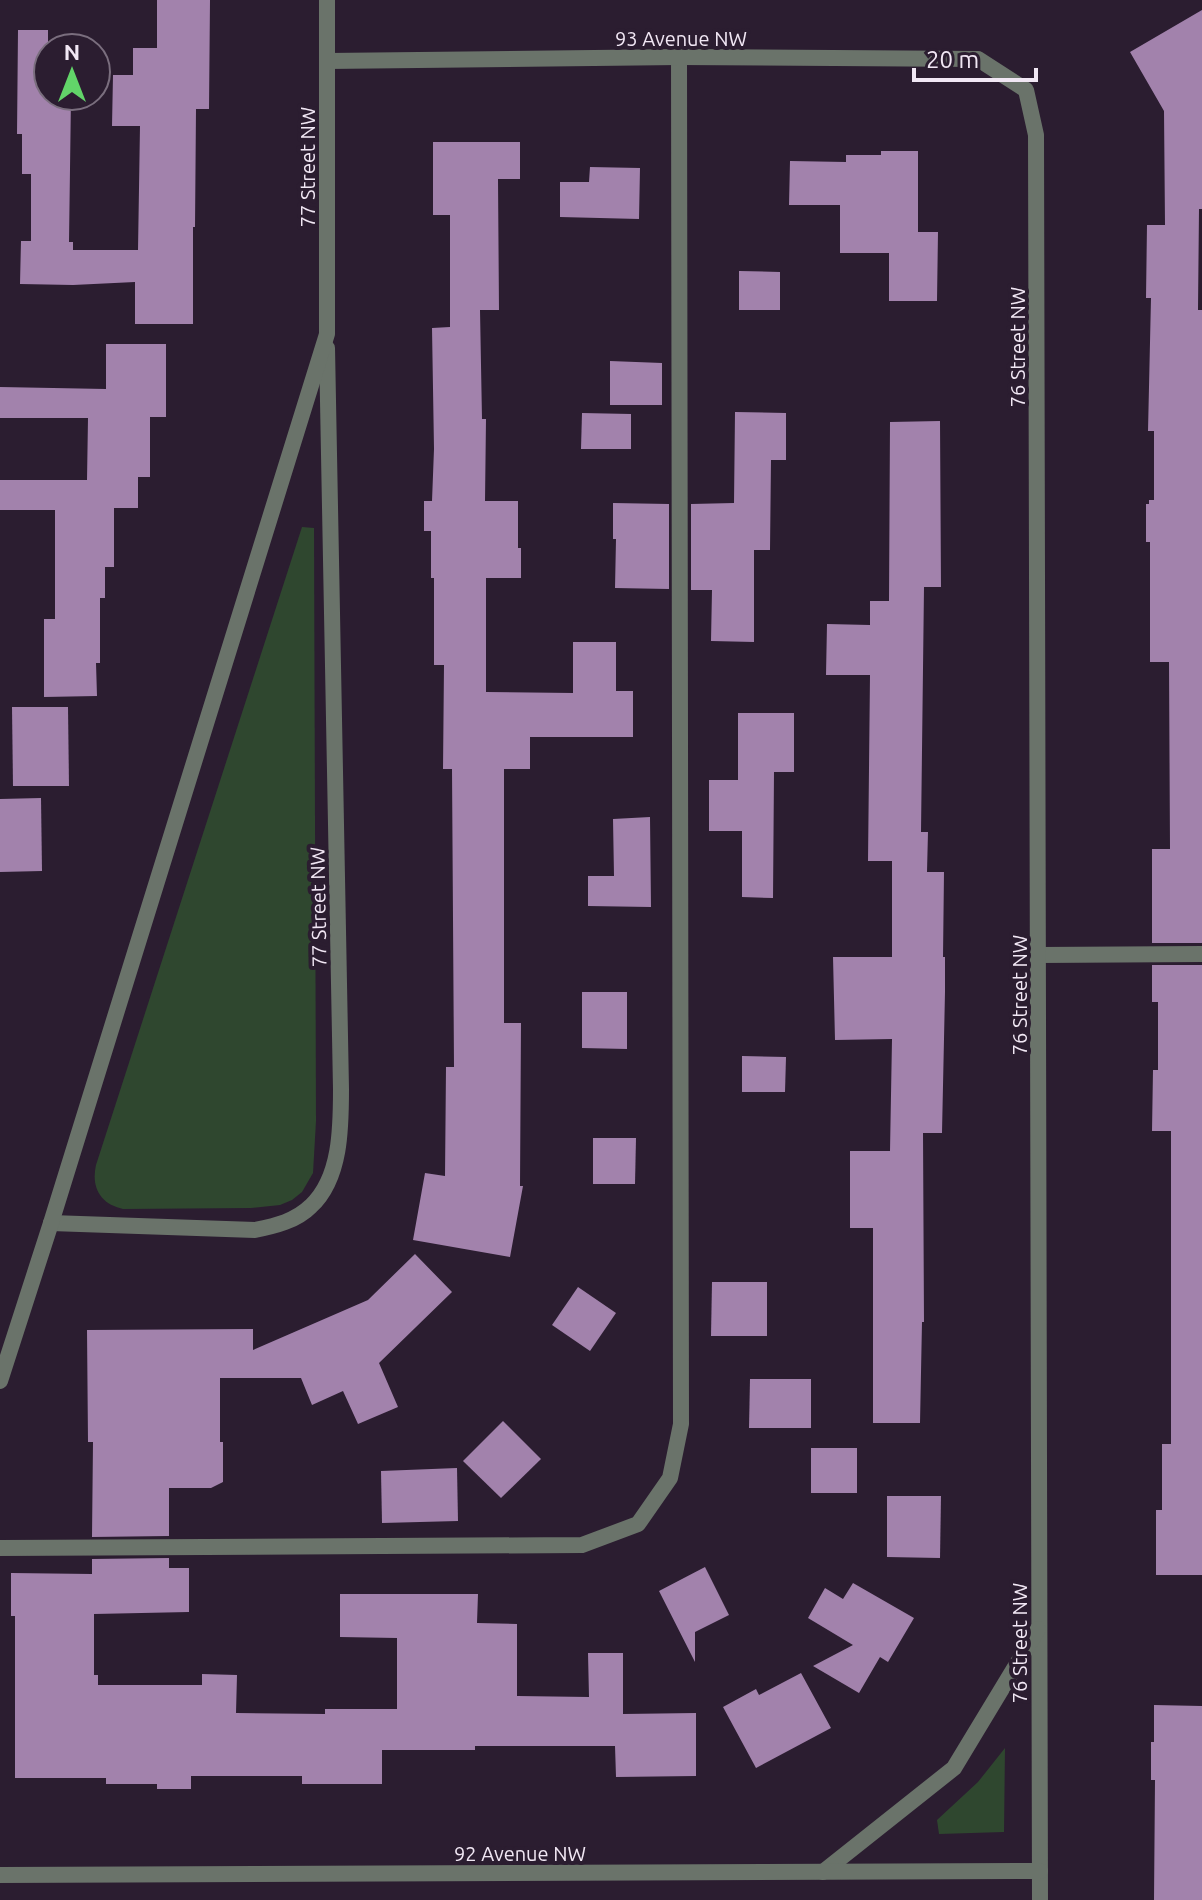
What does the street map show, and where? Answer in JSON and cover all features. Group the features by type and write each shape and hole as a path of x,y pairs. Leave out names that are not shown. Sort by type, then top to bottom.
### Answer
{"street":[{"name":"77 Street NW","path":"51,1223 255,1230 285,1222 312,1206 332,1171 339,1132 341,1089 327,334 327,0"},
{"name":"93 Avenue NW","path":"327,61 679,57 978,59 1026,90"},
{"path":"0,1548 582,1545 638,1524 670,1478 681,1424 679,57"},
{"name":"76 Street NW","path":"1026,90 1036,135 1040,1900"},
{"name":"77 Street NW","path":"0,1381 327,334"},
{"path":"1039,955 1202,954"},
{"path":"823,1872 954,1768 1039,1628"},
{"name":"92 Avenue NW","path":"0,1875 1040,1871"}],"green space":[{"path":"302,527 314,528 316,1121 313,1173 302,1192 280,1205 251,1208 115,1207 103,1199 96,1187 96,1165"},
{"path":"1005,1748 1004,1832 939,1834 937,1820 978,1782"}],"building":[{"path":"157,0 210,0 209,109 196,109 193,324 135,324 135,282 20,284 21,241 31,241 31,174 22,174 22,134 17,134 18,30 48,30 32,32 32,112 71,112 69,242 73,242 73,250 138,250 140,126 112,126 113,75 133,75 133,48 157,48"},
{"path":"1202,10 1202,209 1199,209 1198,310 1202,310 1202,943 1152,943 1152,849 1170,849 1169,662 1150,662 1150,542 1146,542 1146,504 1154,500 1154,431 1148,431 1151,298 1146,298 1147,225 1165,225 1164,111 1130,52"},
{"path":"433,142 520,142 520,179 498,179 499,310 480,310 482,419 486,419 485,501 518,501 518,548 521,548 521,578 486,578 486,692 573,693 573,642 616,642 616,691 633,691 633,737 530,737 530,769 504,769 504,1023 521,1023 520,1186 523,1186 510,1257 413,1240 425,1173 445,1176 446,1067 454,1067 452,769 443,769 444,665 434,665 431,531 424,531 424,501 432,501 432,328 450,327 450,215 433,215"},
{"path":"881,151 918,151 918,232 938,232 937,301 889,301 889,253 840,253 840,205 789,205 790,161 846,162 846,155 881,155"},
{"path":"590,167 640,168 639,219 560,217 560,182 589,182"},
{"path":"739,271 780,272 780,310 739,310"},
{"path":"106,344 166,344 166,417 150,417 150,477 138,477 138,508 114,508 114,567 105,567 105,598 100,598 97,696 44,697 44,619 55,619 55,510 0,510 0,480 87,480 88,418 0,418 0,387 106,389"},
{"path":"610,361 662,363 662,405 610,405"},
{"path":"735,412 786,413 786,460 771,460 770,550 754,550 754,642 711,641 712,590 691,590 691,504 734,503"},
{"path":"582,413 631,414 631,449 581,449"},
{"path":"940,421 941,587 924,587 921,832 928,832 927,872 944,872 942,1133 923,1133 924,1322 920,1423 873,1423 873,1228 850,1228 850,1151 890,1151 892,1039 835,1040 833,957 892,957 892,861 868,861 870,675 826,675 827,624 870,625 870,601 889,601 890,422"},
{"path":"613,503 669,504 669,589 615,588"},
{"path":"12,707 68,707 69,786 13,786"},
{"path":"738,713 794,713 794,772 774,772 773,898 742,897 742,831 709,831 709,780 738,780"},
{"path":"41,798 42,871 0,872 0,799"},
{"path":"650,817 651,907 588,906 588,876 614,876 613,819"},
{"path":"1152,965 1202,965 1202,1575 1156,1575 1156,1510 1162,1510 1162,1444 1171,1444 1171,1131 1152,1131 1153,1070 1158,1070 1158,1002 1152,1002"},
{"path":"582,992 627,992 627,1049 582,1048"},
{"path":"742,1056 786,1057 785,1092 742,1092"},
{"path":"593,1138 636,1138 635,1184 593,1184"},
{"path":"415,1254 452,1292 379,1363 398,1407 358,1424 343,1391 312,1405 301,1378 220,1378 223,1482 211,1488 169,1488 169,1536 92,1537 93,1442 88,1442 87,1330 253,1329 253,1350 368,1300"},
{"path":"712,1282 767,1282 767,1336 711,1336"},
{"path":"578,1287 616,1313 590,1351 552,1325"},
{"path":"750,1379 811,1379 811,1428 749,1428"},
{"path":"503,1421 541,1459 501,1498 463,1461"},
{"path":"811,1448 857,1448 857,1493 811,1493"},
{"path":"457,1468 458,1521 382,1523 381,1471"},
{"path":"887,1496 941,1496 940,1558 887,1557"},
{"path":"169,1558 169,1568 189,1568 189,1612 94,1614 94,1675 98,1675 98,1685 202,1685 202,1674 237,1675 236,1713 325,1714 325,1709 397,1709 397,1638 340,1637 340,1594 478,1594 477,1623 517,1624 517,1696 589,1697 588,1653 623,1653 623,1714 696,1713 696,1776 616,1777 615,1746 475,1746 475,1750 382,1750 382,1784 302,1784 302,1776 191,1776 191,1789 157,1789 157,1784 106,1784 106,1778 15,1778 15,1616 11,1616 11,1573 92,1574 92,1559"},
{"path":"705,1567 729,1615 695,1632 695,1662 659,1591"},
{"path":"853,1583 914,1618 888,1662 880,1657 859,1693 813,1666 853,1645 808,1618 825,1588 843,1599"},
{"path":"801,1673 831,1728 756,1768 723,1707 756,1689 759,1695"},
{"path":"1154,1705 1202,1706 1202,1900 1154,1900 1155,1780 1151,1780 1151,1742 1154,1742"}]}
